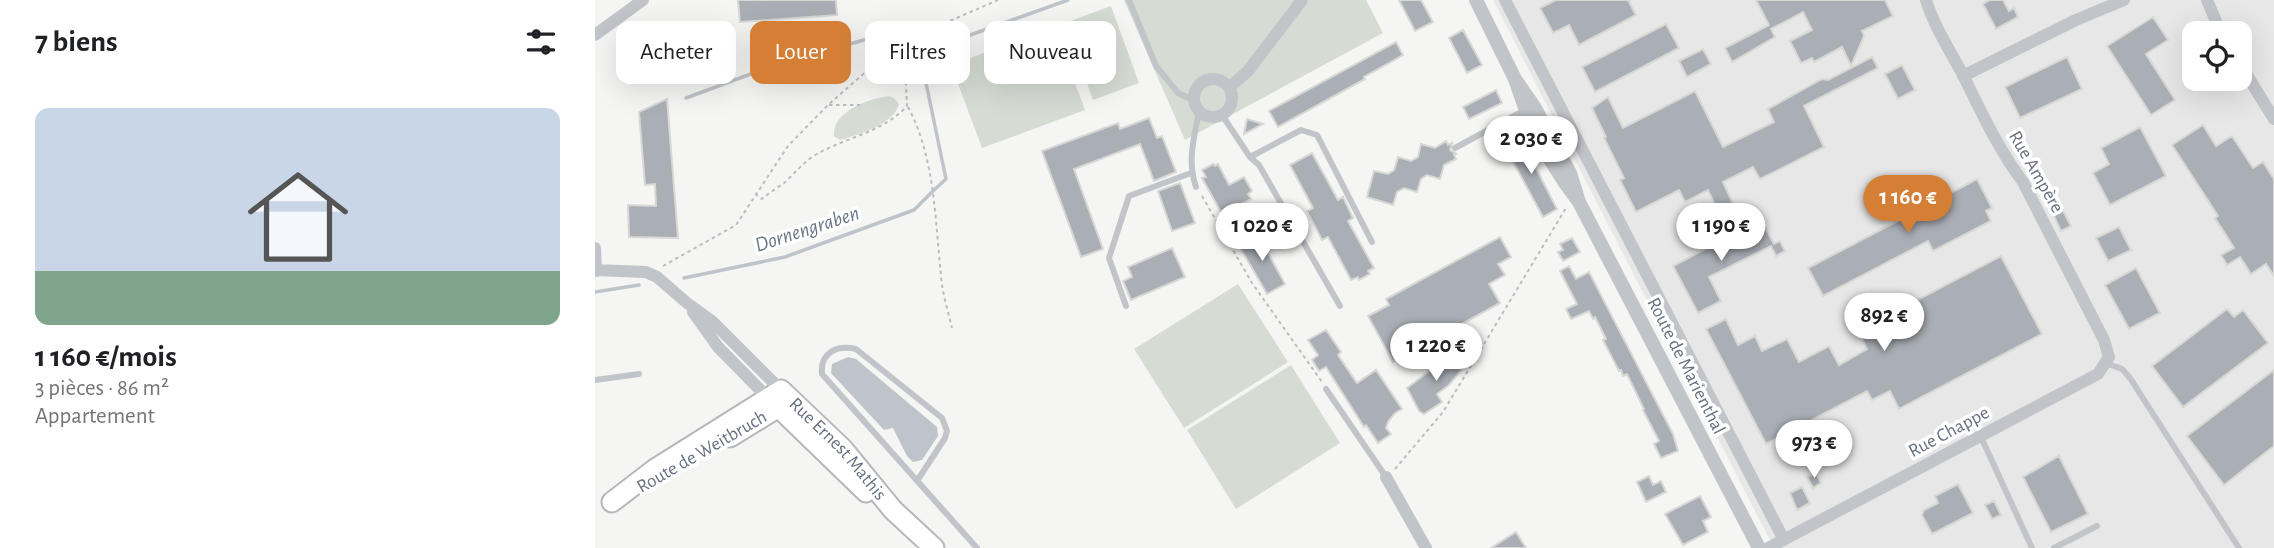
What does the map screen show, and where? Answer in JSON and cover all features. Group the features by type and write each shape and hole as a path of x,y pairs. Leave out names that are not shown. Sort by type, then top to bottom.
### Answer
{"main road":[{"name":"Route de Weitbruch","path":"595,512 655,469 780,399"},
{"name":"Rue Ernest Mathis","path":"780,399 843,449 893,510 934,548"}],"street":[{"path":"595,35 643,0"},
{"path":"1229,88 1248,71 1302,0"},
{"name":"Route de Marienthal","path":"1476,0 1529,108 1558,176 1579,202 1759,548"},
{"name":"Route de Marienthal","path":"1505,0 1784,540"},
{"name":"Rue Ampère","path":"1926,0 2005,159 2023,182 2104,340 2108,350 2106,363"},
{"path":"1963,76 2076,20 2124,0"},
{"path":"2207,0 2216,21"},
{"path":"1206,80 1219,80 1229,88 1232,100 1222,115 1210,117 1196,106 1196,88 1206,80"},
{"path":"2252,83 2274,119"},
{"path":"595,248 595,271"},
{"name":"Route de Weitbruch","path":"595,271 651,273 712,321 780,399"},
{"name":"Rue Chappe","path":"1767,548 2098,374 2106,363"},
{"path":"1386,477 1426,548"}],"lane":[{"path":"1129,0 1156,66 1178,93 1196,106 1190,160 1196,187"},
{"path":"1455,148 1529,108"},
{"path":"1222,115 1249,157 1259,165 1340,306"},
{"path":"1249,157 1301,130 1317,135 1372,242"},
{"path":"1126,306 1109,258 1129,195 1191,173"},
{"path":"917,481 945,438 947,431 942,418 856,349 847,347 831,351 824,356 822,374 917,481 977,548"},
{"path":"2106,363 2122,369 2130,378 2239,548"},
{"path":"595,380 639,373"},
{"path":"1326,389 1386,477"},
{"path":"1981,437 2032,548"},
{"path":"2054,548 2097,526"}],"path":[{"path":"952,21 998,0"},
{"path":"662,267 736,225 788,146 865,72"},
{"path":"906,84 907,106 917,125 927,166 939,238 941,276 952,328"},
{"path":"828,105 860,105"},
{"path":"755,194 762,199 783,184 809,159 827,148 868,134 895,120 907,106"},
{"path":"1196,187 1252,283 1326,389"},
{"path":"1386,477 1443,412 1567,207 1579,202"}],"shaded area":[{"path":"1124,0 1366,0 1383,33 1185,140"},
{"path":"1493,0 2274,0 2274,548 1774,548"},
{"path":"1111,6 1139,83 1093,100 1087,84 1116,84 1116,21 1070,21"},
{"path":"984,53 984,84 1075,84 1085,110 982,148 958,84 970,84 970,58"},
{"path":"889,96 899,104 891,117 868,131 845,139 840,140 834,136 835,127 845,113 862,103"},
{"path":"1238,284 1288,362 1184,428 1134,349"},
{"path":"848,357 856,359 937,427 938,436 922,460 913,462 907,456 893,428 884,430 831,373 832,364"},
{"path":"1291,365 1340,443 1236,509 1187,430"}],"building":[{"path":"738,0 836,0 837,15 740,22"},
{"path":"1399,0 1421,0 1433,22 1415,31"},
{"path":"1556,0 1628,0 1636,15 1579,45 1569,25 1553,33 1540,8"},
{"path":"1756,0 1885,0 1893,16 1862,31 1864,35 1851,66 1842,47 1814,62 1812,58 1801,63 1790,41 1812,30 1803,12 1771,29 1775,37 1732,62 1725,48 1769,25"},
{"path":"1990,0 2003,0 2009,11 2014,8 2018,17 1996,29 1983,4"},
{"path":"2153,17 2168,40 2146,54 2175,100 2151,115 2107,46"},
{"path":"1666,24 1679,48 1595,92 1582,67"},
{"path":"1463,30 1482,65 1467,73 1449,38"},
{"path":"1396,42 1403,55 1278,127 1269,111"},
{"path":"1703,49 1711,64 1687,77 1679,61"},
{"path":"1872,57 1878,68 1804,106 1824,147 1760,179 1753,167 1723,182 1735,208 1723,214 1719,206 1716,207 1708,190 1685,202 1679,190 1636,212 1620,180 1624,178 1592,108 1608,97 1623,128 1695,91 1723,147 1774,122 1768,109 1822,79 1828,80"},
{"path":"2067,57 2082,89 2020,118 2005,87"},
{"path":"1902,65 1915,90 1898,99 1885,74"},
{"path":"1496,90 1502,103 1469,119 1463,107"},
{"path":"667,99 678,238 629,237 628,205 656,206 655,184 645,185 639,112"},
{"path":"1149,118 1157,138 1162,136 1176,172 1154,181 1140,144 1074,169 1103,249 1081,257 1042,151 1118,123 1120,129"},
{"path":"1247,119 1263,124 1244,134"},
{"path":"2203,125 2216,146 2232,136 2253,168 2263,162 2274,179 2274,276 2266,264 2251,274 2240,257 2227,265 2221,255 2234,248 2215,218 2218,216 2172,145"},
{"path":"2140,127 2166,176 2110,205 2093,173 2109,164 2101,148"},
{"path":"1520,137 1557,209 1543,217 1504,145"},
{"path":"1446,141 1448,145 1452,143 1450,150 1456,154 1456,159 1444,165 1440,179 1427,175 1421,179 1417,192 1404,188 1397,192 1393,205 1367,197 1374,171 1388,174 1394,170 1398,157 1411,161 1418,157 1421,144 1435,148"},
{"path":"1312,153 1338,200 1343,197 1353,218 1348,221 1374,268 1368,271 1370,274 1359,280 1358,277 1351,280 1328,237 1322,240 1307,211 1313,208 1290,165"},
{"path":"1218,164 1229,185 1244,177 1252,191 1248,194 1251,199 1235,207 1236,214 1222,214 1202,178 1206,177 1202,170"},
{"path":"1977,179 1992,208 1986,211 1991,221 1933,251 1928,241 1823,296 1808,268 1911,214 1906,205 1940,188 1945,196"},
{"path":"1180,183 1195,223 1172,231 1158,191"},
{"path":"2061,207 2071,226 2061,231 2052,212"},
{"path":"1761,220 1774,244 1780,241 1785,251 1776,256 1771,246 1709,277 1721,301 1698,313 1673,266"},
{"path":"2119,227 2131,250 2108,261 2096,238"},
{"path":"1257,233 1285,284 1267,294 1238,244"},
{"path":"1500,237 1511,257 1498,264 1505,275 1489,284 1500,303 1393,362 1368,316 1389,305 1386,299"},
{"path":"1572,238 1580,252 1563,261 1558,252 1563,250 1560,244"},
{"path":"1172,248 1185,277 1131,300 1123,281 1132,277 1128,267"},
{"path":"2001,256 2042,334 1899,409 1890,391 1872,400 1867,391 1766,444 1706,329 1726,319 1738,345 1755,336 1762,351 1787,339 1799,362 1829,346 1839,365 1867,349 1858,331"},
{"path":"1569,266 1576,279 1589,272 1673,434 1678,451 1661,458 1654,444 1659,441 1627,374 1623,376 1621,370 1619,371 1603,340 1606,339 1595,317 1593,319 1589,311 1571,319 1566,309 1577,304 1560,271"},
{"path":"2136,268 2160,313 2129,329 2105,285"},
{"path":"2227,309 2234,317 2243,310 2268,343 2183,407 2152,366"},
{"path":"1326,330 1341,352 1338,355 1357,383 1376,370 1402,409 1388,422 1386,428 1391,434 1378,443 1366,425 1364,427 1326,367 1319,371 1312,360 1318,355 1308,340"},
{"path":"1451,351 1468,362 1449,385 1437,394 1442,402 1424,414 1419,411 1407,388 1445,359"},
{"path":"2274,370 2274,446 2224,485 2187,436"},
{"path":"2059,456 2088,514 2051,532 2023,477"},
{"path":"1816,473 1821,483 1813,488 1807,477"},
{"path":"1649,476 1653,485 1661,481 1666,492 1646,502 1637,482"},
{"path":"1958,484 1973,513 1932,534 1922,515 1924,510 1938,503 1935,496"},
{"path":"1802,487 1810,503 1797,510 1790,493"},
{"path":"1700,496 1711,517 1703,521 1708,532 1683,545 1665,514"},
{"path":"1994,501 2001,515 1992,519 1985,505"},
{"path":"1516,532 1526,548 1491,548"}],"waterway":[{"name":"Dornengraben","path":"970,35 1068,0"},
{"path":"686,98 767,68 769,61 777,64 865,40"},
{"name":"Dornengraben","path":"926,84 946,179 932,192"},
{"name":"Dornengraben","path":"684,278 785,257 914,210 931,193"},
{"name":"Dornengraben","path":"595,292 639,285"}]}
